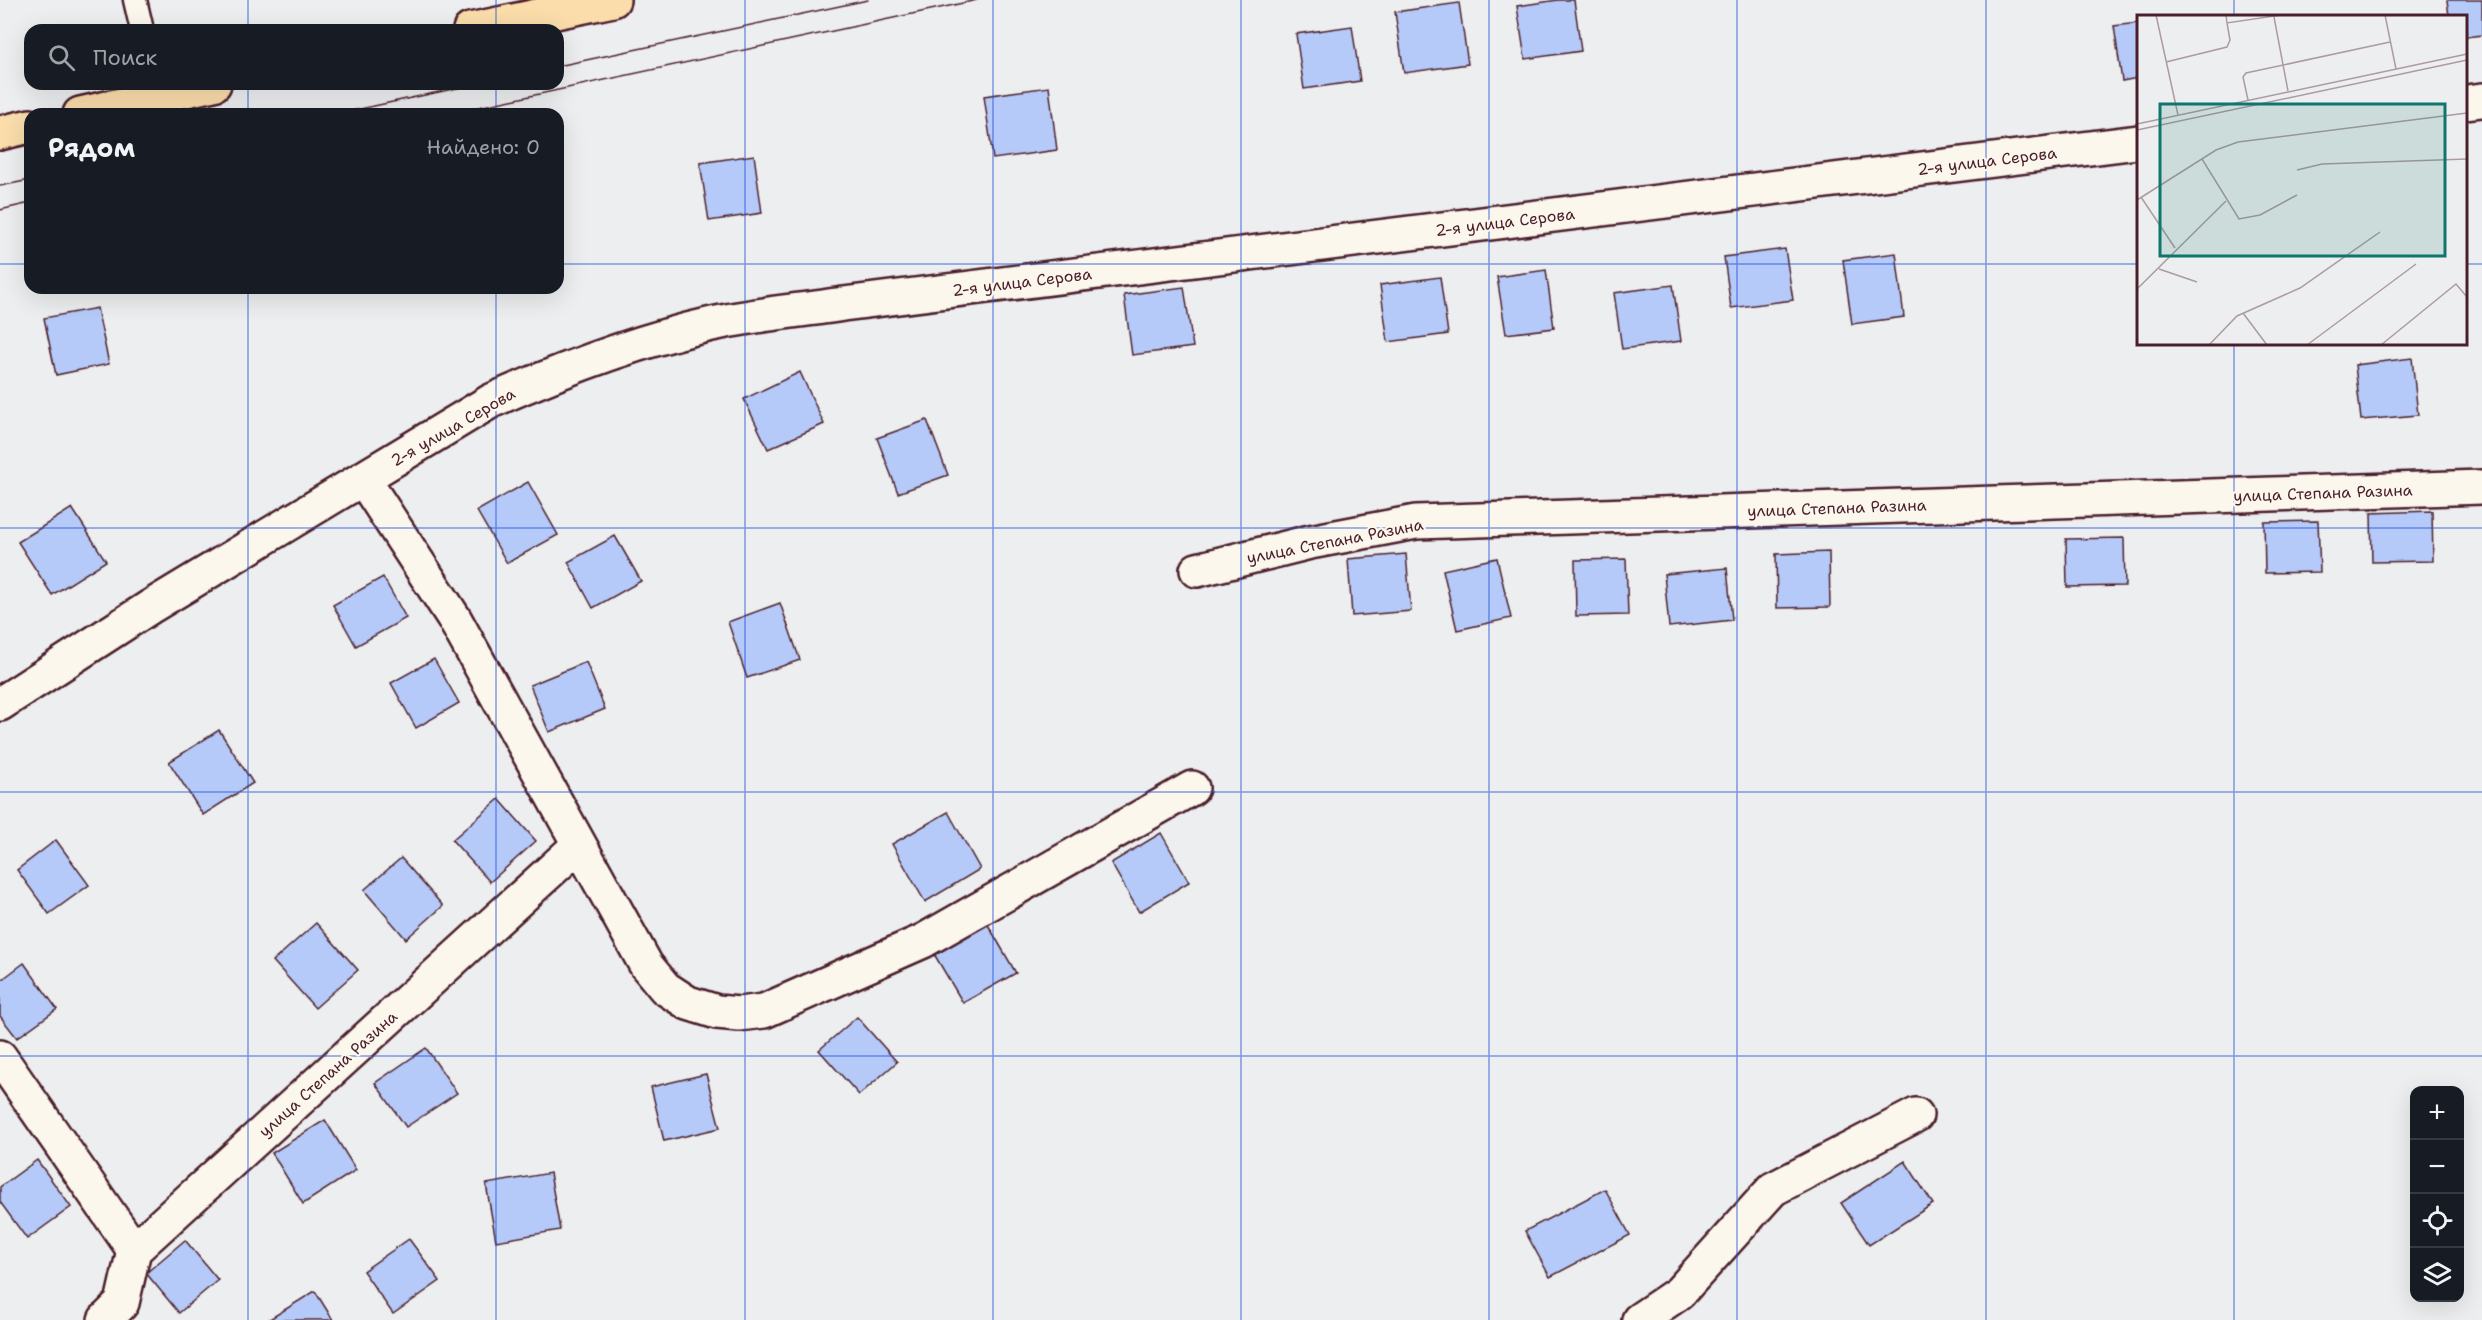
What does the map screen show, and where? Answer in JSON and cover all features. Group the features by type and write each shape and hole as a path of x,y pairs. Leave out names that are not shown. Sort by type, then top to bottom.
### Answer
{"main road":[{"path":"499,24 614,0"},
{"path":"99,108 155,90"},
{"path":"0,133 24,127"}],"street":[{"path":"2467,102 2482,99"},
{"name":"2-я улица Серова","path":"0,704 150,607 364,480 491,401 596,359 677,332 715,323 843,304 2137,142"},
{"path":"364,480 454,618 645,965 665,988 688,1003 717,1012 739,1014 764,1011 922,941 1192,788"},
{"name":"улица Степана Разина","path":"1197,570 1311,542 1416,522 2482,488"},
{"name":"улица Степана Разина","path":"134,1250 579,845"},
{"path":"0,1057 134,1250 122,1303 105,1320"},
{"path":"1639,1320 1680,1293 1773,1189 1916,1114"}],"lane":[{"path":"135,0 141,24"}],"building":[{"path":"1574,0 1581,51 1525,59 1517,6"},
{"path":"2447,0 2482,0 2482,35 2467,37 2467,15 2449,15"},
{"path":"1459,3 1468,64 1404,73 1395,12"},
{"path":"2137,23 2137,78 2122,81 2114,26"},
{"path":"1352,26 1360,81 1304,89 1296,34"},
{"path":"1049,87 1057,150 993,159 984,96"},
{"path":"754,155 762,213 709,221 700,163"},
{"path":"1785,249 1793,300 1731,308 1724,257"},
{"path":"1896,253 1904,317 1852,324 1843,260"},
{"path":"1546,270 1554,328 1506,334 1497,277"},
{"path":"1440,277 1448,334 1388,342 1380,285"},
{"path":"1673,285 1681,341 1622,349 1614,293"},
{"path":"1184,287 1193,347 1132,355 1124,295"},
{"path":"97,308 109,364 56,375 44,318"},
{"path":"2412,358 2418,415 2361,420 2355,365"},
{"path":"800,372 824,424 768,449 744,399"},
{"path":"927,420 948,475 898,493 877,438"},
{"path":"528,482 558,535 507,563 477,511"},
{"path":"72,508 106,561 52,595 18,542"},
{"path":"2432,511 2433,561 2372,562 2371,513"},
{"path":"2318,521 2320,572 2265,573 2264,522"},
{"path":"615,536 641,581 593,608 568,562"},
{"path":"2124,538 2125,586 2067,587 2066,539"},
{"path":"1829,552 1830,607 1777,608 1776,554"},
{"path":"1406,554 1411,611 1352,616 1348,559"},
{"path":"1497,558 1511,618 1457,630 1443,570"},
{"path":"1626,559 1628,615 1576,616 1575,560"},
{"path":"1727,568 1732,620 1669,627 1664,574"},
{"path":"383,577 406,618 356,646 333,605"},
{"path":"780,603 800,660 747,678 728,622"},
{"path":"434,659 459,703 416,728 391,683"},
{"path":"586,662 605,709 549,732 530,685"},
{"path":"219,730 253,783 203,815 169,762"},
{"path":"499,799 536,841 490,882 452,840"},
{"path":"948,812 980,869 925,902 892,844"},
{"path":"1161,833 1189,882 1139,912 1111,863"},
{"path":"56,840 89,885 49,914 17,870"},
{"path":"401,858 443,906 406,939 364,890"},
{"path":"316,923 358,970 315,1008 273,961"},
{"path":"987,923 1016,973 963,1003 934,954"},
{"path":"24,963 57,1009 17,1038 0,1016 0,981"},
{"path":"857,1017 897,1062 859,1095 819,1050"},
{"path":"426,1048 457,1093 406,1127 375,1083"},
{"path":"706,1074 720,1128 664,1141 651,1087"},
{"path":"325,1120 356,1170 303,1204 272,1153"},
{"path":"37,1160 71,1207 27,1239 0,1202 0,1187"},
{"path":"1905,1161 1933,1204 1869,1245 1841,1203"},
{"path":"550,1173 560,1230 496,1241 486,1184"},
{"path":"1605,1189 1630,1235 1550,1277 1525,1231"},
{"path":"409,1239 440,1281 393,1314 363,1271"},
{"path":"185,1240 218,1280 179,1313 146,1273"},
{"path":"315,1291 333,1320 268,1320"}],"tram line":[{"path":"564,65 868,0"},
{"path":"564,89 977,0"},
{"path":"365,108 448,90"},
{"path":"474,108 558,90"},
{"path":"0,186 24,181"},
{"path":"0,210 24,204"}]}
